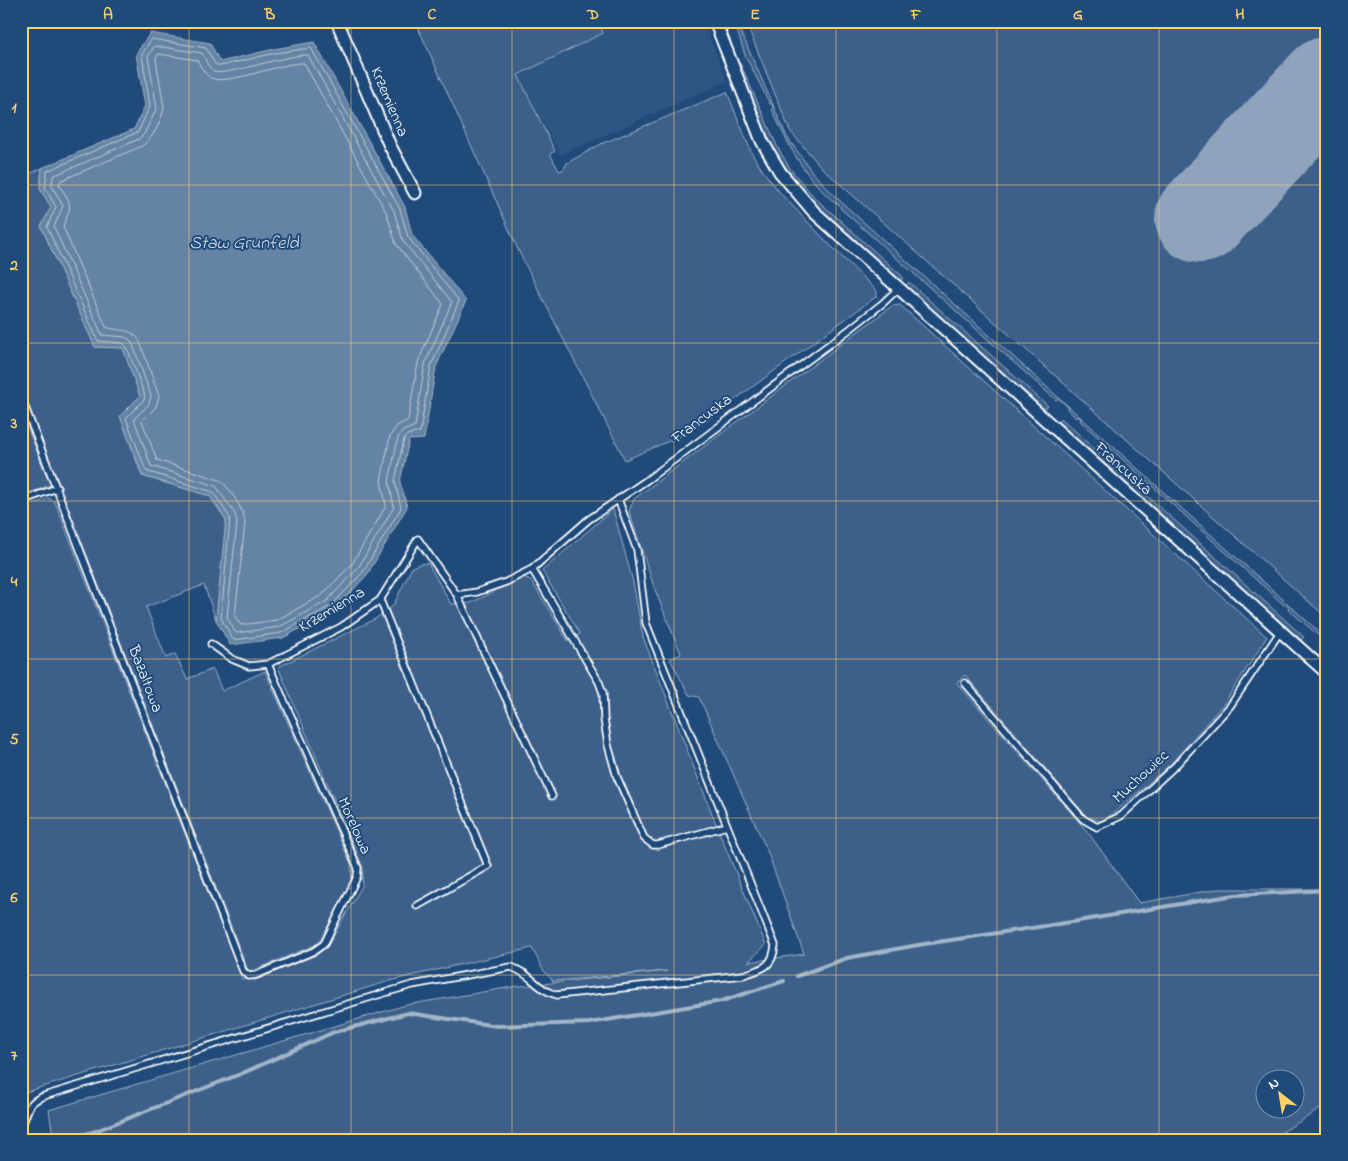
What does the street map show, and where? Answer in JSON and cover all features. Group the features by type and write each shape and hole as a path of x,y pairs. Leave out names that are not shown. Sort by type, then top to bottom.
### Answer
{"street":[{"name":"Krzemienna","path":"338,21 390,146 416,193"},
{"name":"Francuska","path":"715,21 767,151 780,172 822,221 1327,673"}],"lane":[{"name":"Francuska","path":"532,568 588,520 647,480 842,335 884,303 898,289"},
{"name":"Bazaltowa","path":"21,397 243,972"},
{"path":"21,501 56,488"},
{"path":"21,1128 29,1106 34,1100 44,1096 412,985 511,967 522,970 546,992 557,995 743,975 761,970 771,962 774,956 775,945 646,623 637,550 618,499"},
{"name":"Krzemienna","path":"212,644 232,659 248,666 268,664 341,627 380,600 418,539 457,595"},
{"path":"552,796 457,595 484,590 506,582 532,568 599,682 603,693 608,745 615,769 644,838 653,845 658,845 728,826"},
{"path":"380,600 488,866 418,906"},
{"name":"Muchowiec","path":"965,683 1083,820 1097,827 1121,816 1175,766 1230,706 1280,632"},
{"name":"Morelowa","path":"243,972 249,976 256,975 314,951 324,944 357,877 358,868 268,664"}],"shaded area":[{"path":"415,21 598,21 603,33 518,75 555,151 550,154 559,171 564,169 567,163 601,144 727,92 752,154 763,171 781,194 877,291 877,296 703,423 683,435 625,460 521,256"},
{"path":"598,21 703,21 727,81 560,155 518,75 603,33"},
{"path":"739,21 748,21 743,26 741,32 787,137 813,173 839,200 1327,639 1327,643 1080,421 1081,419 1078,416 1076,418 1058,398 1056,400 840,208 815,183 798,161 772,109 772,104 770,104 745,55 736,27"},
{"path":"758,21 1327,21 1327,618 822,168 790,131 749,30"},
{"path":"740,63 778,148 791,170 815,198 902,276 903,278 900,282 836,225 793,177 768,138 743,76"},
{"path":"42,168 40,189 52,207 41,226 95,347 123,348 140,396 120,416 142,476 210,496 226,520 216,620 204,585 146,607 166,658 175,654 187,679 213,669 222,691 265,671 351,864 352,876 350,884 320,941 315,945 252,971 248,970 21,386 21,178"},
{"path":"908,283 1048,406 1043,410 905,286"},
{"path":"900,305 1267,637 1225,702 1170,765 1113,814 1101,821 1087,817 965,675 957,683 1087,831 1139,903 1218,889 1327,889 1327,1105 1306,1118 1306,1068 1256,1068 1256,1118 1305,1118 1269,1140 43,1140 53,1136 49,1110 406,1005 512,987 667,971 553,981 543,970 532,948 393,980 26,1092 21,1099 21,509 49,498 55,502 242,979 256,980 318,954 327,947 362,886 363,868 278,667 375,619 393,606 412,567 428,563 451,604 471,603 523,577 531,580 568,641 580,634 542,571 613,509 633,582 643,637 722,839 766,945 748,962 804,954 768,853 699,697 689,695 670,659 681,654 655,590 629,511 634,499 892,306"},
{"path":"21,411 50,485 21,496"},
{"path":"1061,418 1304,637 1301,640 1057,422"}],"water":[{"name":"Staw Grunfeld","path":"150,33 210,43 220,62 314,42 405,207 412,235 466,301 436,367 424,439 409,440 400,482 407,507 367,575 334,610 283,638 230,645 216,620 226,520 210,496 143,476 120,416 140,396 123,348 95,347 41,226 51,207 40,189 42,168 134,129 145,106 136,54"}],"waterway":[{"path":"797,976 847,958 918,945 1235,895 1327,890"},
{"path":"63,1140 93,1132 243,1073 334,1032 408,1013 497,1026 589,1023 722,1001 784,981"}],"runway":[{"path":"1200,218 1327,82"}]}
